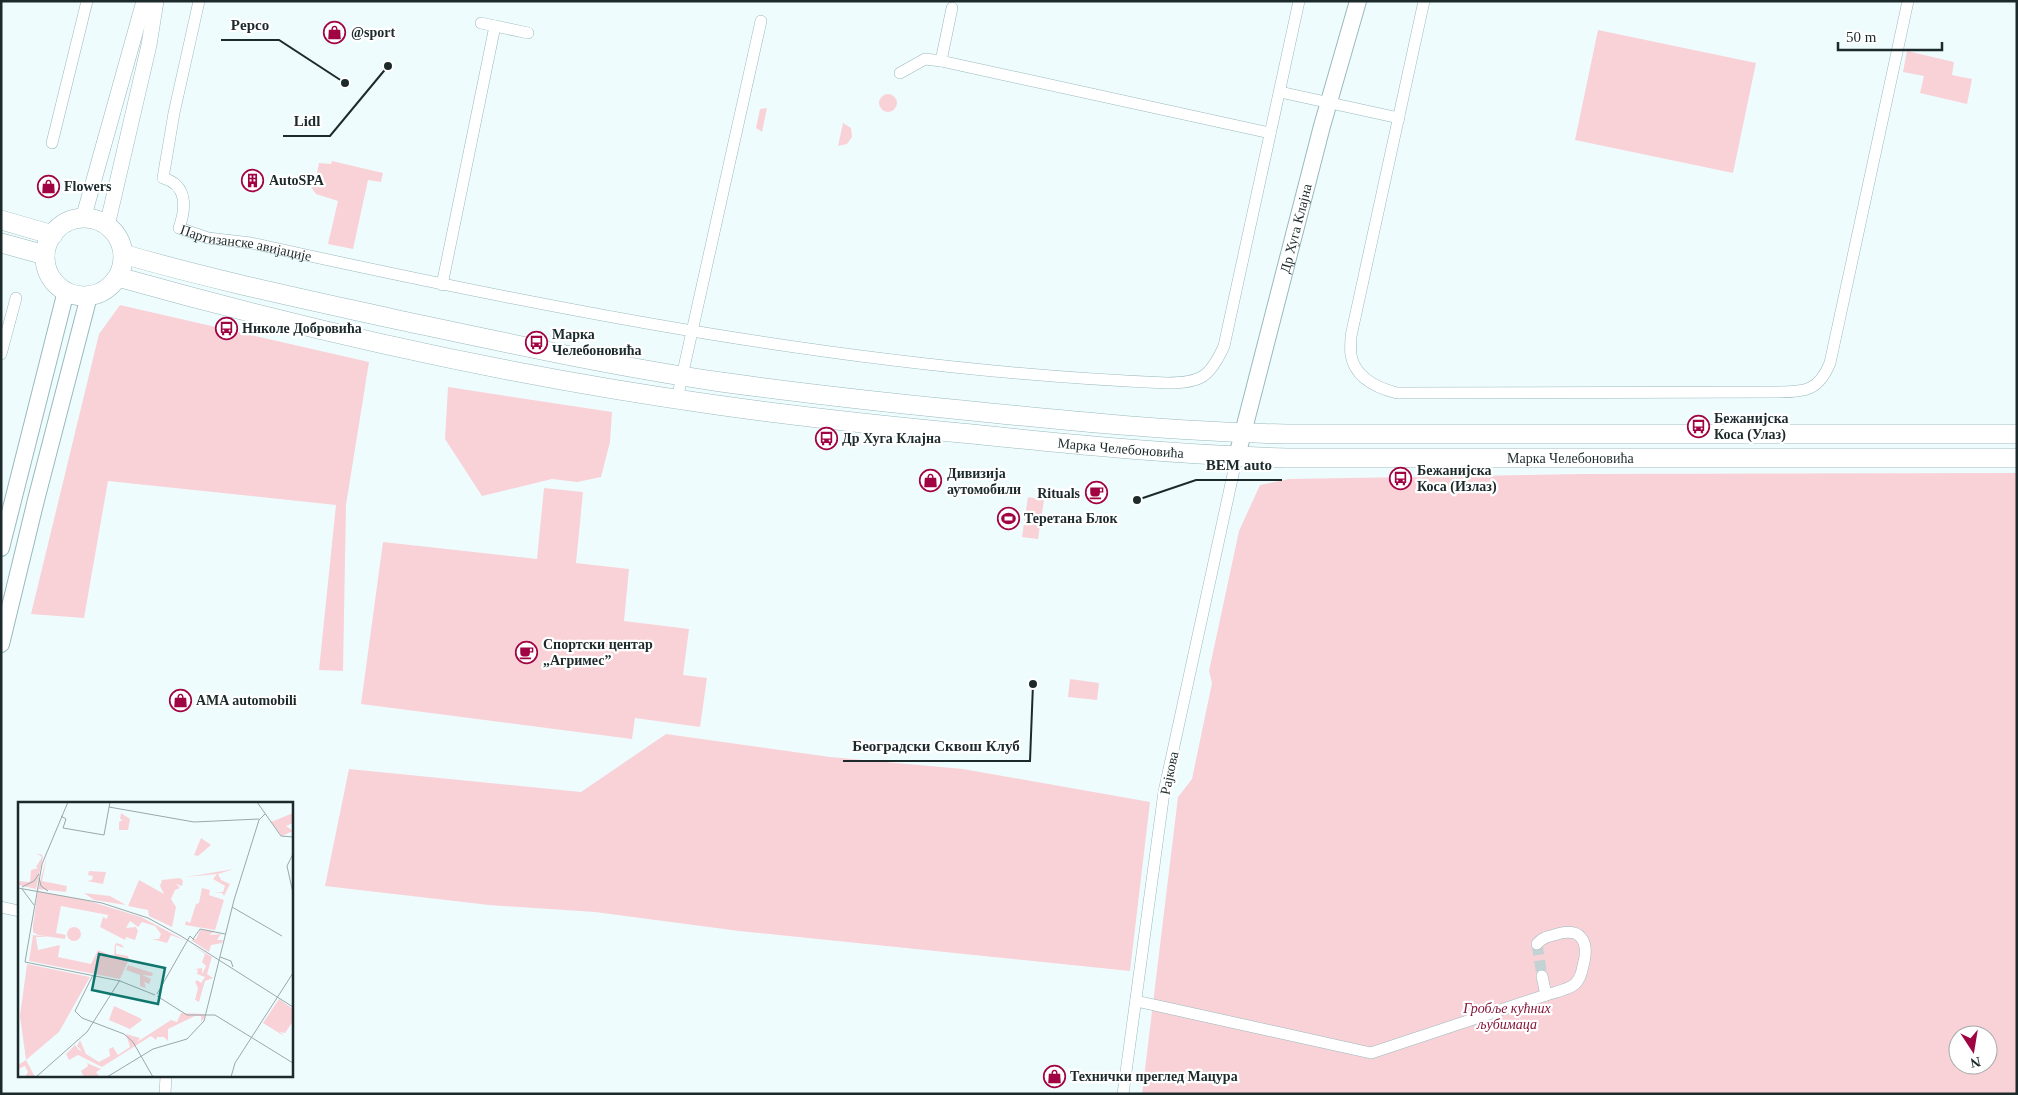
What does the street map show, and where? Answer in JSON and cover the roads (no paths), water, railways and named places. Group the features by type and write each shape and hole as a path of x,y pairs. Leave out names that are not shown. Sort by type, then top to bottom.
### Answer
{"main road":[{"name":"Др Хуга Клајна","path":"1237,456 1329,103 1358,1"},
{"path":"83,219 96,220 106,226 116,235 123,254 122,266 118,277 103,292 89,296 77,296 60,288 50,276 46,255 52,235 67,223 83,219"},
{"path":"1,220 52,235"},
{"path":"1,243 46,255"},
{"name":"Марка Челебоновића","path":"123,254 312,301 521,346 682,376 914,406 1079,422 1243,433 2017,434"},
{"name":"Марка Челебоновића","path":"118,277 253,314 507,369 678,399 902,428 1070,444 1237,456 2017,458"},
{"path":"1,548 66,291"},
{"path":"1,644 89,296"}],"street":[{"path":"52,143 87,1"},
{"path":"83,219 144,1"},
{"path":"106,226 149,45 156,1"},
{"name":"Партизанске авијације","path":"199,1 174,113 163,178 172,180 182,197 184,212 178,228 208,238 251,244 442,284"},
{"path":"495,26 442,284 691,332 821,351 934,364 1118,381 1189,382 1199,379 1211,370 1224,346 1299,1"},
{"path":"1424,1 1352,336 1351,356 1357,370 1374,386 1397,393 1779,392 1805,390 1818,383 1826,374 1830,363 1908,1"},
{"path":"941,61 952,8"},
{"path":"678,399 691,332 761,21"},
{"path":"481,23 528,33"},
{"path":"900,73 925,59 941,61 1270,133"},
{"path":"1280,92 1399,118"},
{"path":"1,354 16,298"},
{"name":"Рајкова","path":"1123,1094 1164,792 1237,456"},
{"path":"1,908 18,911"},
{"path":"1136,1001 1371,1053 1568,988 1578,980 1586,953 1586,947 1578,934 1563,932 1544,937 1537,944"},
{"path":"1542,976 1546,995"},
{"path":"164,1094 166,1078"}],"tunnel":[{"path":"1537,944 1542,976"}],"place":[{"name":"@sport","path":"335,32"},
{"name":"Lidl","path":"388,66"},
{"name":"Pepco","path":"345,83"},
{"name":"AutoSPA","path":"253,180"},
{"name":"Flowers","path":"48,186"},
{"name":"Николе Добровића","path":"226,328"},
{"name":"Марка Челебоновића","path":"536,342"},
{"name":"Бежанијска Коса (Улаз)","path":"1698,426"},
{"name":"Др Хуга Клајна","path":"826,438"},
{"name":"Бежанијска Коса (Излаз)","path":"1401,478"},
{"name":"Дивизија аутомобили","path":"931,481"},
{"name":"Rituals","path":"1096,493"},
{"name":"BEM auto","path":"1137,500"},
{"name":"Теретана Блок","path":"1008,518"},
{"name":"Спортски центар „Агримес”","path":"527,652"},
{"name":"Београдски Сквош Клуб","path":"1033,684"},
{"name":"AMA automobili","path":"180,700"},
{"name":"Технички преглед Мацура","path":"1054,1076"}],"park label":[{"name":"Гробље кућних љубимаца","path":"1507,1016"}]}
